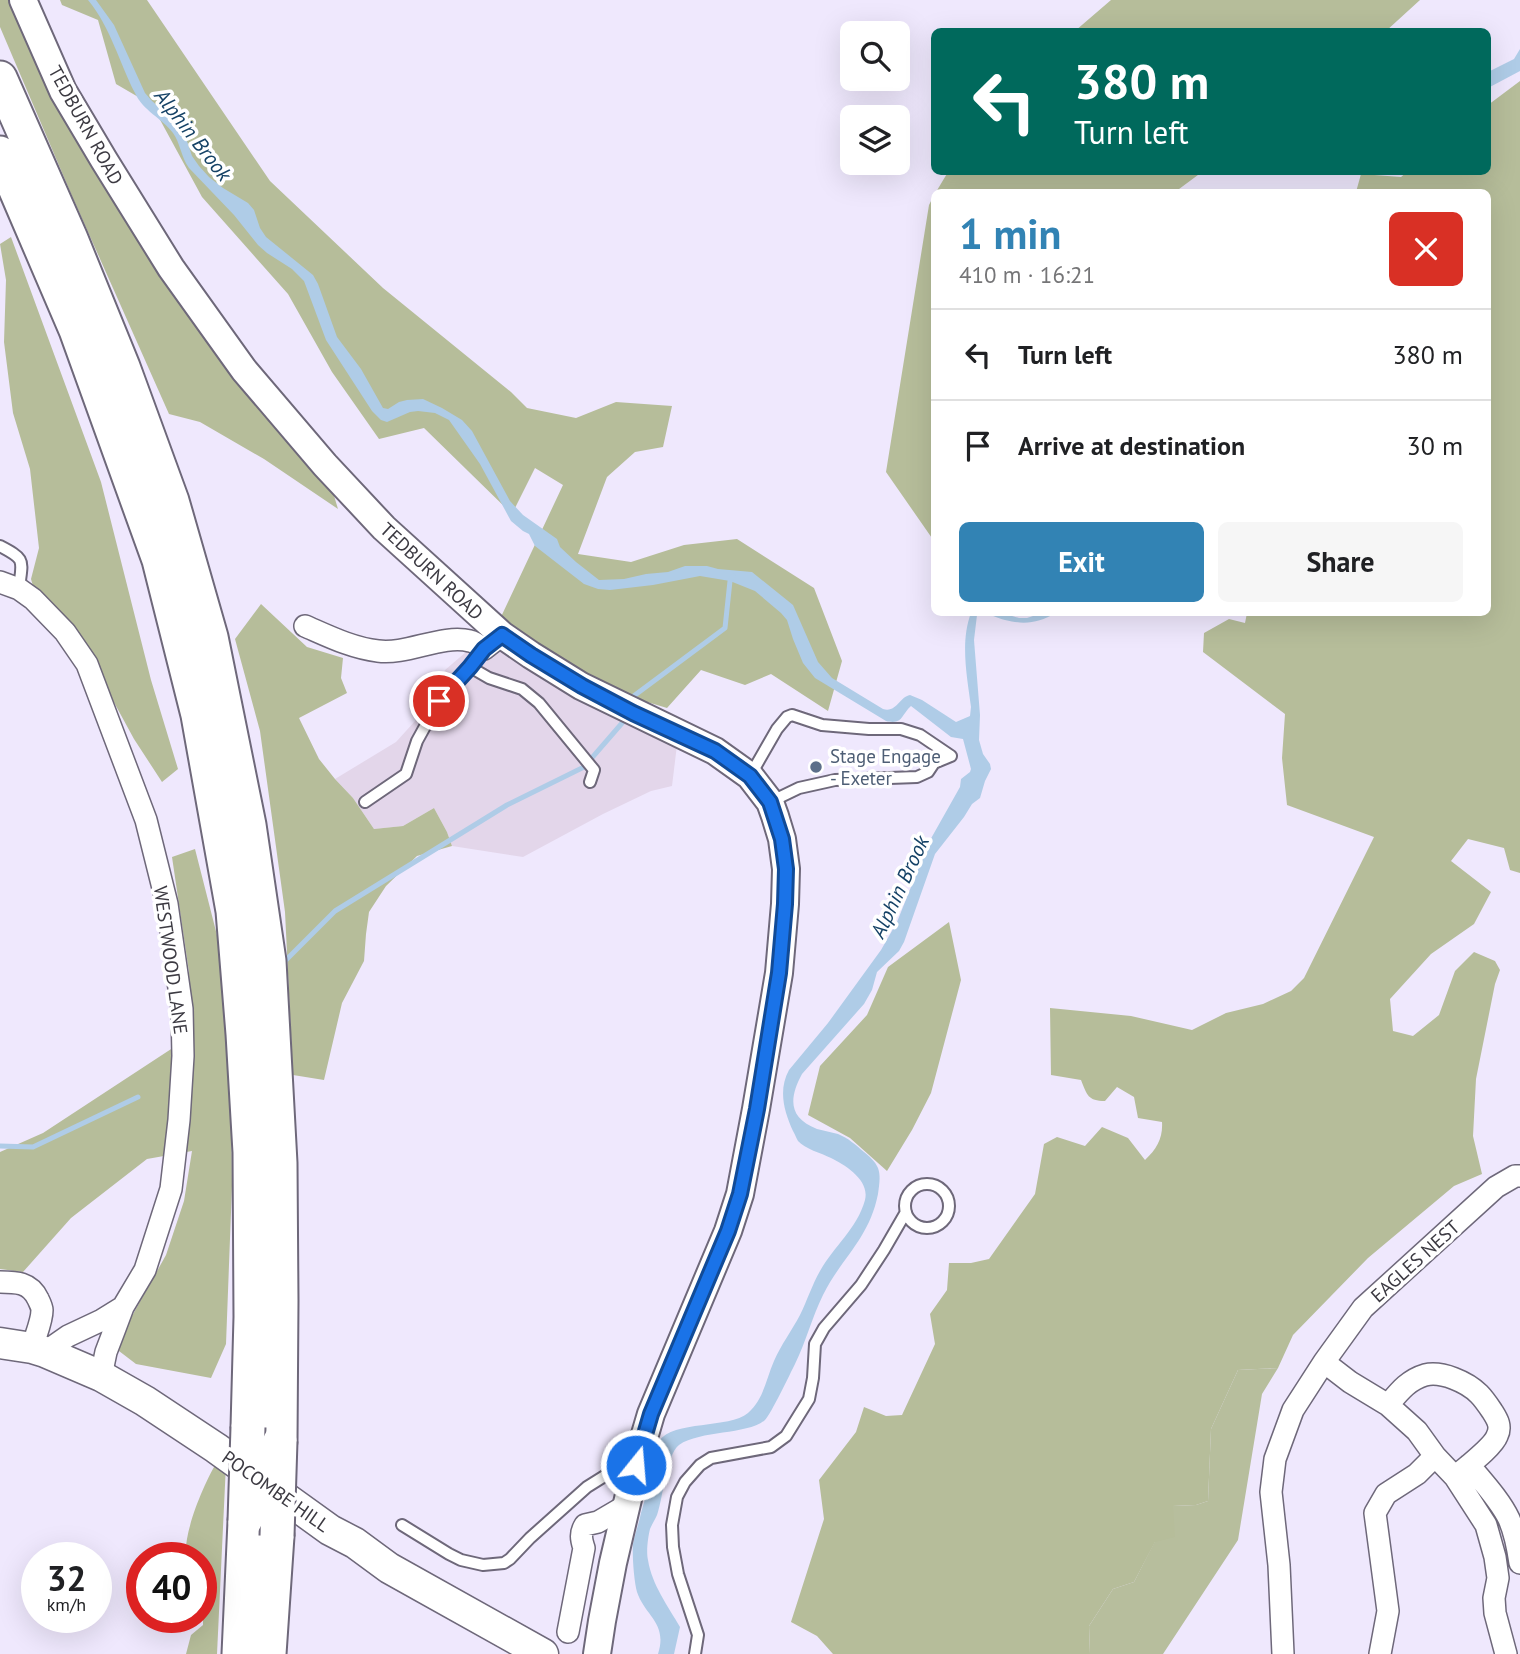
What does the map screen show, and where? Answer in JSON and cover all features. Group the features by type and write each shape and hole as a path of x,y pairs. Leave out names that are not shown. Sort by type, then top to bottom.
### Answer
{"highway":[{"path":"0,78 71,239 123,367 172,501 211,637 249,825 269,961 280,1163 280,1441 269,1654"},
{"path":"0,153 76,330 159,560 198,715 233,911 250,1152 251,1317 239,1654"}],"main road":[{"name":"POCOMBE HILL","path":"20,1347 101,1376 145,1401 389,1568 543,1654"}],"street":[{"name":"TEDBURN ROAD","path":"23,0 63,91 171,268 244,370 325,465 493,642 531,655 633,713 715,751 750,776 770,802 782,839 786,869 785,904 779,973 742,1184 728,1231 651,1414 636,1465 597,1654"},
{"name":"WESTWOOD LANE","path":"9,585 33,598 65,632 87,664 146,820 167,904 182,1009 183,1056 171,1189 145,1269 123,1307 106,1353 101,1376"},
{"path":"305,626 352,646 380,652 457,640 493,642"},
{"name":"EAGLES NEST","path":"1283,1654 1279,1565 1271,1492 1275,1458 1293,1410 1363,1308 1496,1187 1520,1176"},
{"path":"0,1282 27,1285 39,1300 42,1309 20,1347"},
{"path":"20,1347 68,1336 123,1307"},
{"path":"1324,1363 1388,1405 1417,1431 1435,1456 1487,1486 1509,1519 1520,1563"},
{"path":"1388,1405 1408,1382 1434,1374 1456,1380 1482,1396 1498,1420 1497,1438 1462,1471"},
{"path":"1380,1654 1388,1611 1375,1513 1386,1494 1417,1474 1435,1456"},
{"path":"1462,1471 1490,1535 1497,1577 1495,1613 1506,1654"},
{"path":"568,1632 584,1548 582,1530 585,1525 598,1522 627,1505"}],"lane":[{"path":"0,546 18,555 21,562 9,585"},
{"path":"365,802 406,774 417,741 439,701 493,642"},
{"path":"470,667 489,678 522,689 539,704 594,770 590,782"},
{"path":"750,776 777,729 792,715 822,725 901,729 920,735 951,756 934,764 928,772 917,778 835,780 799,788 770,802"},
{"path":"695,1654 698,1635 678,1574 673,1547 672,1525 677,1497 685,1482 700,1465 711,1458 771,1447 786,1436 809,1399 815,1344 824,1328 861,1286 884,1250 906,1212 905,1201 908,1194 920,1185 927,1184 941,1188 949,1201 948,1215 944,1221 931,1228 916,1226 906,1212"},
{"path":"402,1525 461,1560 483,1565 503,1563 587,1488 611,1472 636,1465"}],"shaded area":[{"path":"487,634 677,745 672,786 651,791 523,857 452,846 434,808 403,826 374,829 353,798 335,779 396,742 425,710 445,670"}],"green space":[{"path":"0,0 11,0 87,158 212,350 329,479 338,509 264,459 200,422 169,414 0,27"},
{"path":"60,0 147,0 270,181 383,288 527,408 576,418 616,402 672,406 663,447 635,452 607,477 578,554 631,562 684,545 737,539 814,588 842,661 828,711 771,674 745,685 701,670 667,708 601,688 500,619 563,485 535,468 512,514 424,428 379,439 332,372 288,294 202,197 152,105 116,84 98,20 62,5"},
{"path":"1111,0 1420,0 1389,28 1078,28"},
{"path":"1520,81 1520,873 1510,870 1504,848 1468,839 1451,861 1491,892 1474,924 1431,954 1390,999 1393,1031 1413,1036 1439,1015 1455,971 1474,952 1495,961 1500,970 1476,1079 1473,1136 1482,1174 1454,1186 1368,1258 1293,1335 1278,1368 1238,1370 1211,1429 1208,1501 1196,1505 1173,1506 1175,1537 1155,1542 1134,1582 1113,1589 1089,1626 1090,1654 833,1654 817,1636 791,1622 824,1519 819,1480 856,1432 864,1407 886,1416 902,1415 935,1344 930,1314 947,1290 949,1263 971,1263 989,1259 1035,1194 1044,1144 1057,1137 1085,1146 1102,1127 1128,1138 1145,1160 1160,1138 1162,1122 1138,1118 1134,1097 1117,1087 1105,1101 1099,1101 1089,1096 1081,1080 1051,1075 1050,1008 1131,1016 1192,1030 1226,1013 1263,1004 1291,991 1304,978 1374,837 1287,805 1282,758 1285,714 1203,652 1204,633 1229,619 1245,623 1246,616 1491,616 1491,189 1357,189 1361,175 1491,175 1491,103"},
{"path":"946,175 1198,175 1179,189 938,189"},
{"path":"931,201 931,537 886,472"},
{"path":"11,237 101,482 151,680 178,769 162,782 134,739 86,651 37,600 31,579 39,548 30,469 13,413 4,342 6,280 0,244"},
{"path":"261,604 307,647 343,658 341,678 347,693 299,718 319,759 353,798 374,829 403,826 434,808 452,846 417,856 386,886 369,912 364,961 342,1003 324,1080 293,1075 285,912 260,731 235,639"},
{"path":"195,849 220,947 231,1077 232,1186 226,1344 211,1378 136,1364 119,1351 122,1334 166,1255 184,1201 192,1151 147,1159 71,1218 23,1272 0,1269 0,1152 43,1133 191,1036 189,972 172,857"},
{"path":"949,922 961,980 931,1093 887,1171 850,1138 808,1115 820,1066 867,1015 888,967"},
{"path":"1278,1368 1262,1394 1238,1540 1163,1654 1090,1654 1089,1626 1113,1589 1134,1582 1173,1506 1196,1505 1208,1501 1211,1429 1238,1370"},
{"path":"217,1462 226,1464 217,1654 186,1654 193,1633 217,1633 217,1542 187,1542 191,1522 206,1482"}],"water":[{"path":"88,0 96,0 114,25 145,93 180,128 199,166 223,188 248,203 266,237 313,275 337,337 361,369 383,408 388,409 407,400 423,399 462,420 472,431 510,501 523,515 557,539 560,547 599,580 668,572 685,566 752,572 793,605 818,662 832,678 883,709 892,709 910,695 956,722 970,716 965,647 970,616 977,616 974,640 980,715 979,740 991,769 980,798 972,804 935,854 899,951 877,972 872,990 864,1004 802,1074 793,1099 796,1113 807,1124 845,1138 875,1163 880,1181 874,1210 862,1236 823,1295 799,1356 765,1420 747,1428 688,1440 679,1445 671,1458 657,1515 650,1529 647,1553 657,1587 680,1627 674,1654 658,1654 658,1627 637,1592 634,1568 633,1544 657,1446 666,1434 676,1430 728,1421 748,1413 761,1395 777,1355 800,1315 820,1271 857,1220 865,1200 864,1186 849,1169 798,1141 785,1108 784,1085 789,1070 828,1023 881,950 897,922 929,842 960,787 961,779 970,772 963,739 951,737 911,706 896,722 886,721 815,678 803,663 787,620 755,591 730,581 700,576 610,590 584,584 535,546 529,534 511,521 480,464 449,420 435,413 418,411 387,422 381,420 372,411 326,340 304,281 258,245 234,215 189,168 173,133 138,99 96,11"},
{"path":"1520,49 1520,71 1491,86 1491,70 1514,59"},
{"path":"994,616 1050,616 1025,623"}],"waterway":[{"path":"631,698 725,628 730,581 733,576"},
{"path":"285,961 335,911 507,805 584,767 623,722"},
{"path":"0,1146 33,1147 138,1097"}],"place":[{"name":"Stage Engage - Exeter","path":"816,767"}],"route":[{"path":"439,701 484,649 502,635 582,686 715,751 750,776 770,802 782,839 786,869 779,973 740,1194 728,1231 651,1414 636,1465"}],"water label":[{"name":"Alphin Brook","path":"193,135"},
{"name":"Alphin Brook","path":"900,887"}]}
